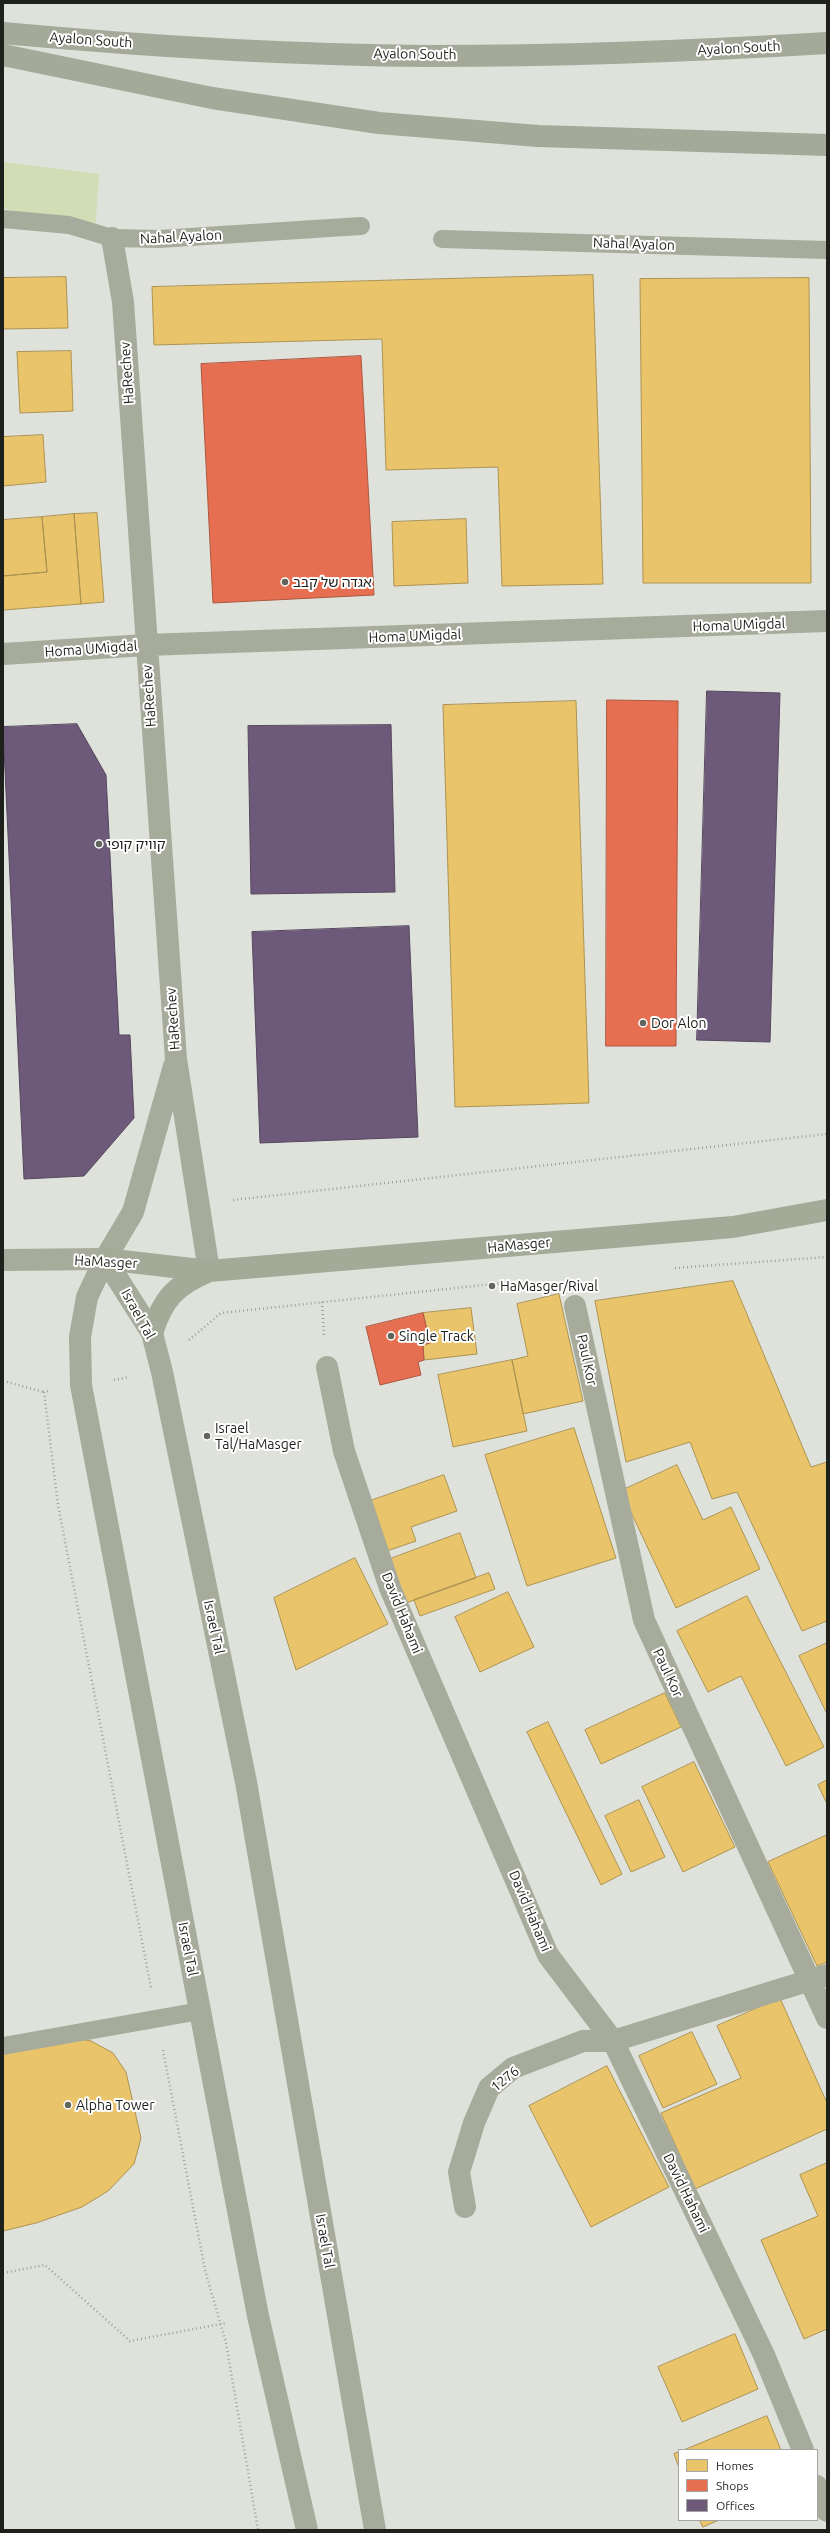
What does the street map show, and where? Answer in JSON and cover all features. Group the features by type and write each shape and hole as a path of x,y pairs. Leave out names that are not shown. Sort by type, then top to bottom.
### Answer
{"highway":[{"name":"Ayalon South","path":"3,33 143,44 428,56 659,52 827,43"},
{"path":"3,55 212,98 379,123 538,136 827,145"}],"main road":[{"name":"HaMasger","path":"105,1259 209,1271 733,1227 827,1210"},
{"name":"HaMasger","path":"152,1333 158,1312 173,1291 190,1279 209,1271"}],"street":[{"name":"HaRechev","path":"112,238 123,302 176,1059 209,1271"},
{"name":"Homa UMigdal","path":"3,654 146,645 827,622"},
{"name":"HaRechev","path":"105,1259 133,1212 176,1059"},
{"name":"HaMasger","path":"3,1260 105,1259"},
{"name":"Israel Tal","path":"105,1259 152,1333 162,1372 246,1782 375,2530"},
{"name":"Israel Tal","path":"105,1259 87,1297 80,1337 81,1385 258,2316 307,2530"},
{"name":"Paul Kor","path":"574,1306 644,1620 819,1978 827,2018"},
{"name":"David Hahami","path":"327,1367 344,1451 390,1588 548,1955 613,2041 764,2355 803,2449"},
{"name":"1276","path":"465,2207 459,2172 474,2122 489,2088 513,2068 583,2041 613,2041 819,1978"},
{"path":"818,2488 827,2511"}],"lane":[{"name":"Nahal Ayalon","path":"3,219 69,225 112,238 159,238 361,226"},
{"name":"Nahal Ayalon","path":"442,239 827,250"},
{"path":"3,2046 200,2011"}],"path":[{"path":"198,1204 827,1134"},
{"path":"672,1268 827,1257"},
{"path":"3,1380 44,1392 162,1372 191,1338 222,1313 517,1281"},
{"path":"44,1392 58,1505 205,2270 220,2324 236,2392 258,2530"},
{"path":"3,2273 45,2265 130,2341 258,2316"}],"green space":[{"path":"3,162 99,174 95,233 3,208"}],"building: Homes":[{"path":"593,275 603,584 502,586 498,467 386,470 382,339 154,345 152,287"},
{"path":"66,277 68,328 3,329 3,278"},
{"path":"809,278 811,583 643,583 640,279"},
{"path":"71,351 73,411 20,413 17,352"},
{"path":"43,435 46,482 3,486 3,437"},
{"path":"97,513 104,602 81,604 74,514"},
{"path":"74,514 81,604 3,610 3,576 47,572 42,517"},
{"path":"42,517 47,572 3,576 3,520"},
{"path":"466,519 468,583 394,586 392,522"},
{"path":"576,701 589,1103 455,1107 443,705"},
{"path":"733,1281 811,1467 827,1462 827,1621 802,1631 737,1492 712,1499 690,1442 626,1462 595,1301"},
{"path":"559,1294 583,1401 523,1414 512,1360 528,1356 517,1304"},
{"path":"471,1308 477,1354 424,1360 423,1345 430,1343 423,1313"},
{"path":"512,1360 527,1431 453,1447 438,1375"},
{"path":"574,1428 616,1558 527,1586 485,1455"},
{"path":"677,1465 703,1520 731,1507 760,1569 676,1608 621,1491"},
{"path":"444,1475 457,1511 411,1527 416,1541 387,1551 370,1501"},
{"path":"460,1533 476,1578 406,1603 390,1559"},
{"path":"355,1558 388,1624 296,1670 274,1598"},
{"path":"489,1573 495,1589 420,1616 414,1600"},
{"path":"508,1592 534,1647 480,1672 455,1617"},
{"path":"747,1596 824,1747 786,1766 741,1676 708,1692 677,1631"},
{"path":"827,1643 827,1714 799,1656"},
{"path":"665,1693 681,1727 601,1764 585,1730"},
{"path":"548,1722 622,1874 601,1885 527,1732"},
{"path":"694,1762 735,1847 683,1872 642,1787"},
{"path":"827,1780 827,1804 818,1785"},
{"path":"639,1800 665,1857 631,1872 605,1816"},
{"path":"827,1835 827,1962 817,1966 768,1862"},
{"path":"780,1998 827,2103 827,2129 695,2189 661,2113 741,2078 717,2026"},
{"path":"692,2032 717,2084 663,2108 639,2056"},
{"name":"Alpha Tower","path":"75,2038 91,2041 113,2053 126,2072 141,2138 134,2164 108,2191 82,2207 36,2223 3,2231 3,2055"},
{"path":"607,2066 669,2187 591,2227 529,2106"},
{"path":"827,2163 827,2329 804,2339 761,2240 818,2216 800,2175"},
{"path":"735,2334 758,2389 682,2422 658,2367"},
{"path":"767,2416 781,2449 686,2449"},
{"path":"678,2452 678,2465 674,2454"},
{"path":"700,2521 717,2521 703,2527"}],"building: Shops":[{"path":"361,356 374,595 213,603 201,364"},
{"path":"607,700 678,701 676,1046 606,1046"},
{"path":"423,1313 430,1343 423,1345 424,1360 418,1362 421,1375 380,1385 366,1327"}],"building: Offices":[{"path":"707,691 780,693 770,1042 697,1040"},
{"path":"77,724 106,775 119,1035 130,1035 134,1118 84,1176 24,1179 3,727"},
{"path":"391,725 395,892 251,894 248,726"},
{"path":"409,926 418,1137 260,1143 252,932"}],"place":[{"name":"אגדה של קבב","path":"285,582"},
{"name":"קוויק קופי","path":"99,844"},
{"name":"Dor Alon","path":"643,1023"},
{"name":"HaMasger/Rival","path":"492,1286"},
{"name":"Single Track","path":"391,1336"},
{"name":"Israel Tal/HaMasger","path":"207,1436"},
{"name":"Alpha Tower","path":"68,2105"}]}
